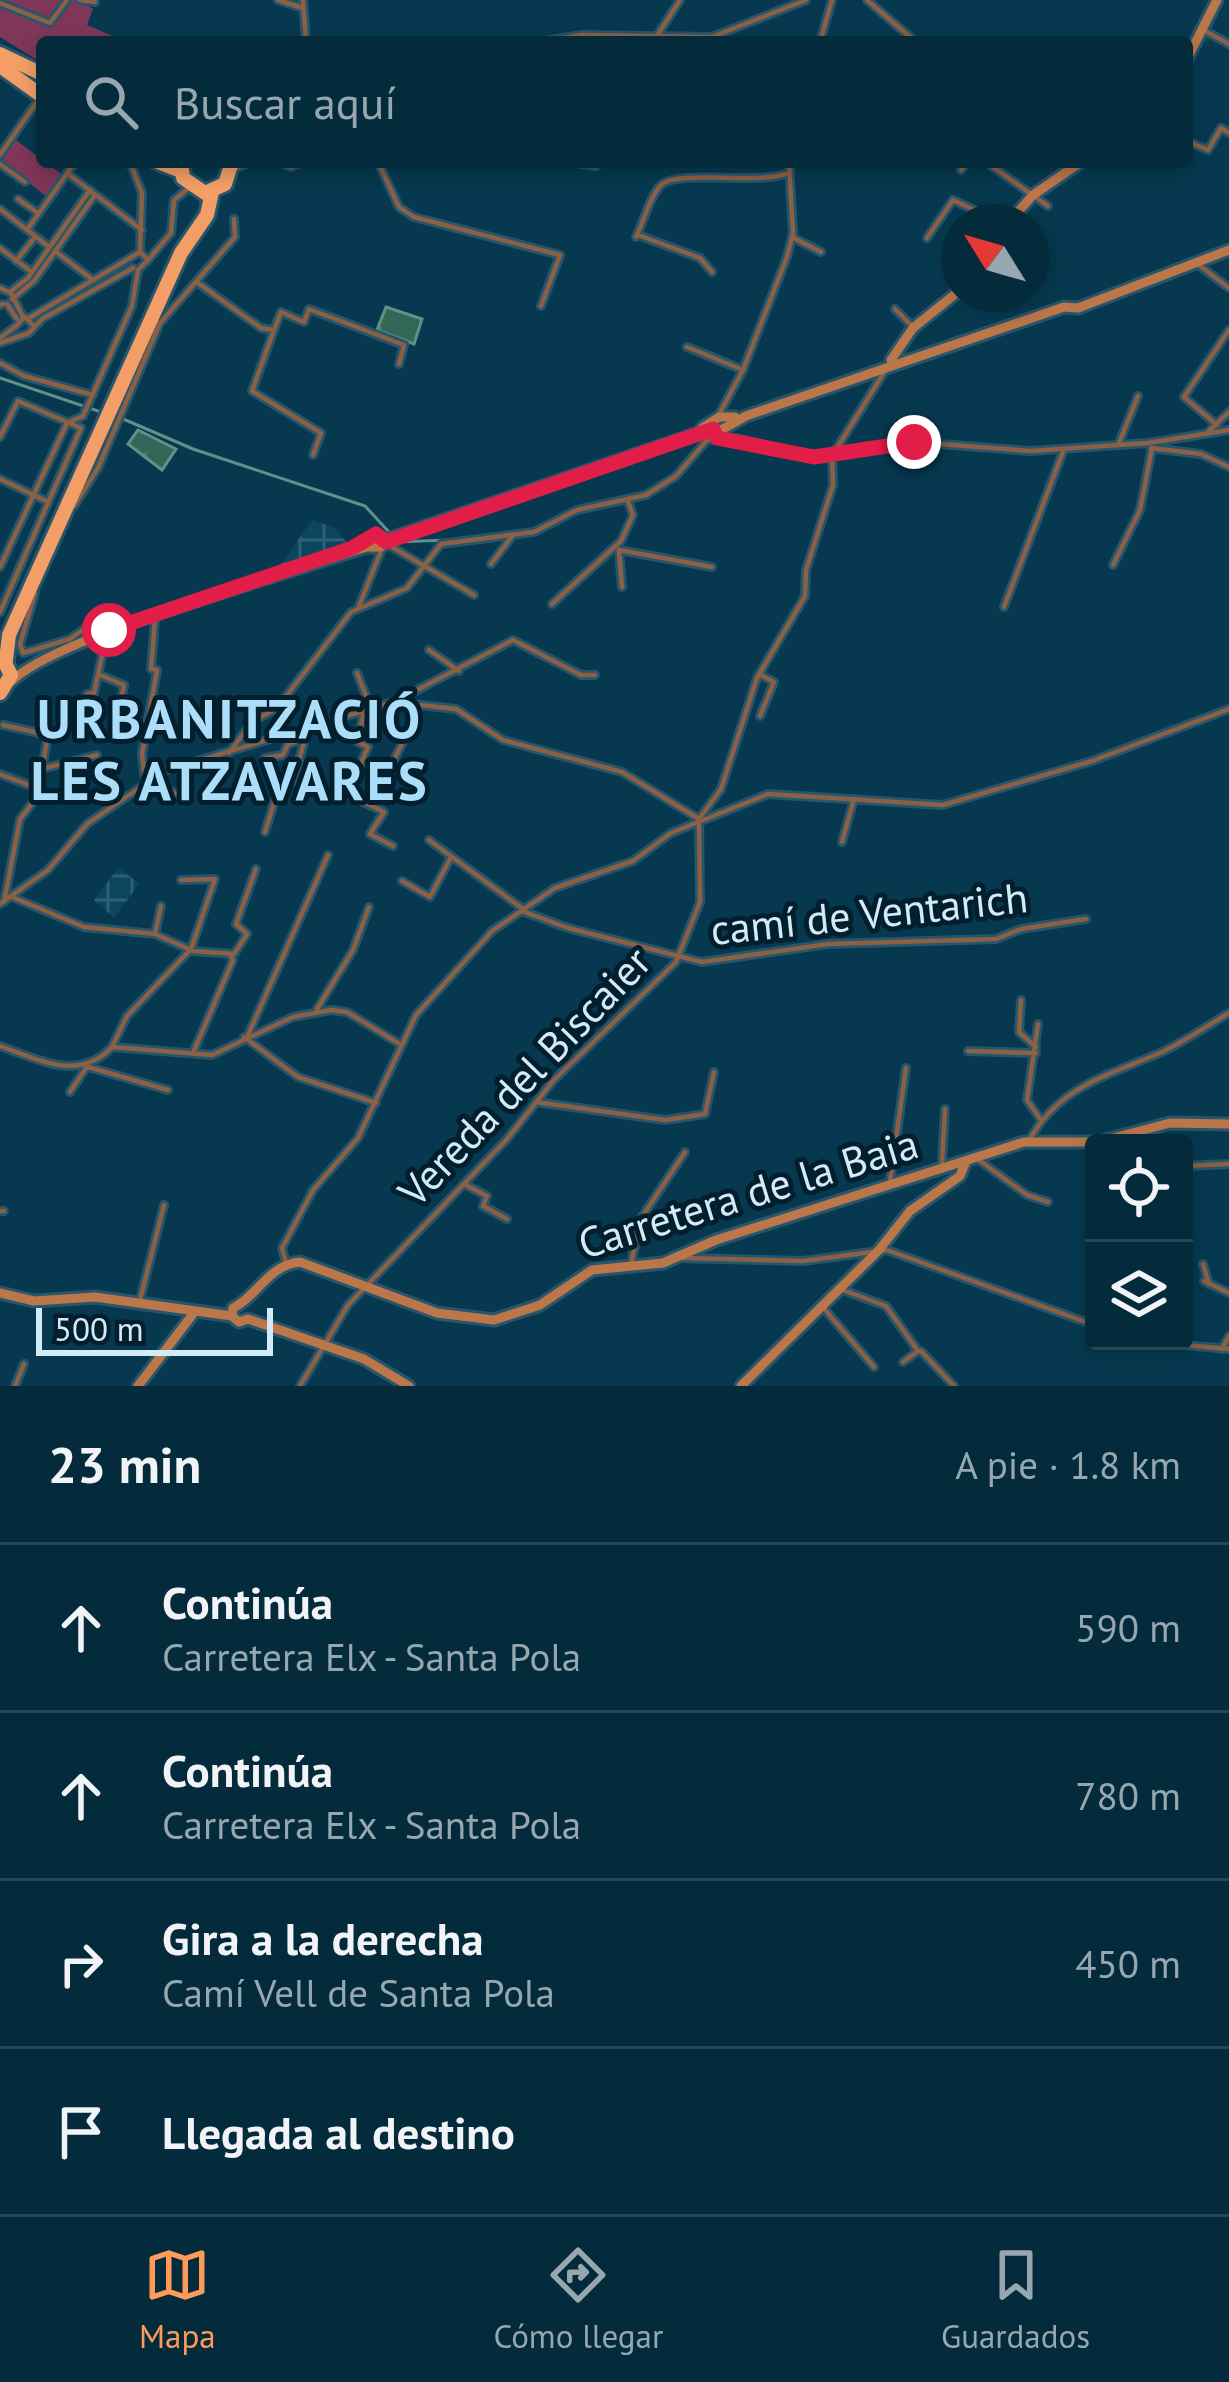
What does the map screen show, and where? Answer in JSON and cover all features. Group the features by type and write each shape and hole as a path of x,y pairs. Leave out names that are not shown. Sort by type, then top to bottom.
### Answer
{"highway":[{"path":"0,54 36,71"},
{"path":"0,66 36,98"},
{"path":"0,638 169,261 199,214 192,181 225,184 231,168"},
{"path":"4,689 9,635 103,409"}],"main road":[{"path":"1193,50 1217,0"},
{"path":"1024,204 1072,168"},
{"path":"1076,301 1229,249"},
{"path":"4,689 37,660 104,634 720,428 1229,249"},
{"path":"888,366 913,328 941,305"},
{"path":"5,660 22,666 84,639 380,542"},
{"name":"Carretera de la Baia","path":"1138,1134 1179,1122 1229,1124"},
{"name":"Carretera de la Baia","path":"286,1263 318,1265 437,1313 494,1320 540,1305 579,1275 663,1263 1029,1141 1085,1142"},
{"path":"741,1386 879,1250 920,1202 960,1176 971,1160"},
{"path":"232,1316 236,1305 246,1305 286,1263"},
{"path":"0,1293 49,1303 82,1297 232,1316 239,1322 248,1319 364,1359 409,1386"},
{"path":"246,1305 248,1319"},
{"path":"138,1386 193,1314"}],"street":[{"path":"0,3 50,23 67,0"},
{"path":"80,0 95,2"},
{"path":"278,0 303,4 306,36"},
{"path":"657,36 680,0"},
{"path":"704,36 720,35 806,0"},
{"path":"822,36 832,0"},
{"path":"866,0 909,36"},
{"path":"1205,31 1229,44"},
{"path":"25,182 0,159 36,108"},
{"path":"1193,144 1208,151 1221,128 1229,133"},
{"path":"27,230 71,168"},
{"path":"132,168 142,193 144,256"},
{"path":"381,168 399,207 414,217 560,255 541,306"},
{"path":"359,606 400,593 446,542 534,532 577,510 628,501 661,488 687,466 720,428 792,237 788,168"},
{"path":"995,168 1045,204"},
{"path":"67,173 90,196 142,230"},
{"path":"712,272 700,258 637,236 660,185 701,177 750,182 786,174"},
{"path":"2,339 24,321 133,266 171,233 174,200 192,181"},
{"path":"24,321 5,298 32,284 90,196"},
{"path":"18,199 38,214"},
{"path":"0,209 93,280"},
{"path":"927,238 941,218"},
{"path":"13,580 0,568 67,423 103,409 160,322 236,236 235,219"},
{"path":"16,261 35,236"},
{"path":"792,237 821,252"},
{"path":"0,248 29,270"},
{"path":"75,718 100,675 104,634 94,622 70,639 29,654 20,650 103,409 132,305 133,266 144,256"},
{"path":"1195,262 1229,288"},
{"path":"198,283 246,322 274,330"},
{"path":"313,455 321,433 252,391 281,312 304,322 310,309 404,345 399,364"},
{"path":"895,309 913,328"},
{"path":"21,333 24,321"},
{"path":"21,333 24,321"},
{"path":"1217,425 1184,397 1229,330"},
{"path":"2,339 21,333"},
{"path":"687,347 743,370"},
{"path":"0,362 103,409"},
{"path":"699,819 721,789 759,674 805,596 806,570 832,485 832,456 888,366"},
{"path":"1119,443 1138,396"},
{"path":"0,437 15,404 22,401 82,428 0,611"},
{"path":"1205,435 1229,412"},
{"path":"720,428 832,456 914,442 1006,451 1119,443 1202,454 1229,467"},
{"path":"1150,446 1229,430"},
{"path":"1113,566 1140,510 1150,446"},
{"path":"1004,607 1064,449"},
{"path":"0,479 48,502"},
{"path":"552,604 618,547 633,515 628,501"},
{"path":"491,564 513,535"},
{"path":"230,753 252,722 277,708 359,606 380,542 474,595"},
{"path":"618,547 712,567"},
{"path":"618,547 622,587"},
{"path":"154,619 152,669 158,670 141,767 147,781 185,798"},
{"path":"2,903 48,870 87,824 147,781 393,701 460,672 513,640 581,675 595,675"},
{"path":"429,650 460,672"},
{"path":"357,673 367,709 358,742 368,747 347,794 384,812 370,834 394,846"},
{"path":"759,674 774,682 760,716"},
{"path":"100,675 124,685 116,728"},
{"path":"393,701 456,709 503,740 608,767 699,819"},
{"path":"367,709 404,738 380,787"},
{"path":"286,1263 282,1248 305,1203 352,1147 376,1103 398,1043 454,968 522,909 565,882 646,854 664,836 768,794 943,805 1092,760 1229,709"},
{"path":"2,903 20,820 39,789 48,735 3,725"},
{"path":"265,832 278,790 293,781 307,727"},
{"path":"265,758 275,760 288,744 304,740"},
{"path":"42,768 97,754"},
{"path":"0,774 39,789"},
{"path":"842,842 854,799"},
{"name":"Vereda del Biscaier","path":"300,1386 319,1345 368,1284 536,1102 679,957 700,902 699,819"},
{"name":"camí de Ventarich","path":"429,840 522,909 679,957 707,961 828,944 981,940 1086,919"},
{"path":"246,1036 328,855"},
{"path":"403,881 430,897 452,857"},
{"path":"230,954 247,934 236,924 256,869"},
{"path":"70,1092 87,1067 112,1047 127,1016 191,950 215,879 181,880"},
{"path":"12,897 84,927 155,934 191,950 230,954"},
{"path":"155,934 161,906"},
{"path":"316,1012 370,908"},
{"path":"193,1054 233,961 230,954"},
{"path":"1022,1000 1019,1032 1036,1050"},
{"path":"112,1047 212,1055 246,1036 316,1012 340,1010 398,1043"},
{"path":"1029,1141 1041,1120 1090,1079 1160,1053 1229,1013"},
{"path":"1039,1024 1027,1100 1041,1120"},
{"path":"246,1036 298,1077 376,1103"},
{"path":"117,1038 121,1048"},
{"path":"0,1046 45,1062 87,1067 168,1090"},
{"path":"968,1051 1036,1050"},
{"path":"890,1187 907,1068"},
{"path":"536,1102 644,1119 681,1119 706,1114 714,1072"},
{"path":"942,1169 945,1109"},
{"path":"630,1265 640,1220 686,1152"},
{"path":"971,1160 1027,1195 1048,1202"},
{"path":"1193,1166 1229,1165"},
{"path":"464,1184 487,1196 483,1206 508,1219"},
{"path":"139,1304 164,1205"},
{"path":"680,1255 697,1262 803,1261 879,1250 915,1258 1085,1322"},
{"path":"1203,1264 1207,1282 1229,1293"},
{"path":"838,1289 886,1306 918,1351 954,1386"},
{"path":"821,1305 874,1367"},
{"path":"1193,1346 1226,1349 1229,1336"},
{"path":"903,1361 918,1351"},
{"path":"15,1386 24,1364"}],"shaded area":[{"path":"0,0 77,0 93,9 87,25 113,36 36,36 36,59 0,37"},
{"path":"16,140 36,155 36,168 53,168 61,174 46,196 0,161"},
{"path":"312,520 335,528 350,547 276,571"},
{"path":"119,867 139,884 114,918 94,900"}],"water":[{"path":"386,307 422,319 414,344 377,330"},
{"path":"138,430 176,449 162,470 128,444"}],"waterway":[{"path":"0,378 101,412"},
{"path":"121,418 193,449 365,506 389,532"},
{"path":"395,542 449,540"}],"district":[{"name":"URBANITZACIÓ LES ATZAVARES","path":"230,750"}],"route":[{"path":"109,630 366,543 376,534 386,542 713,429 718,430 717,438 736,438 814,457 914,442"}]}
